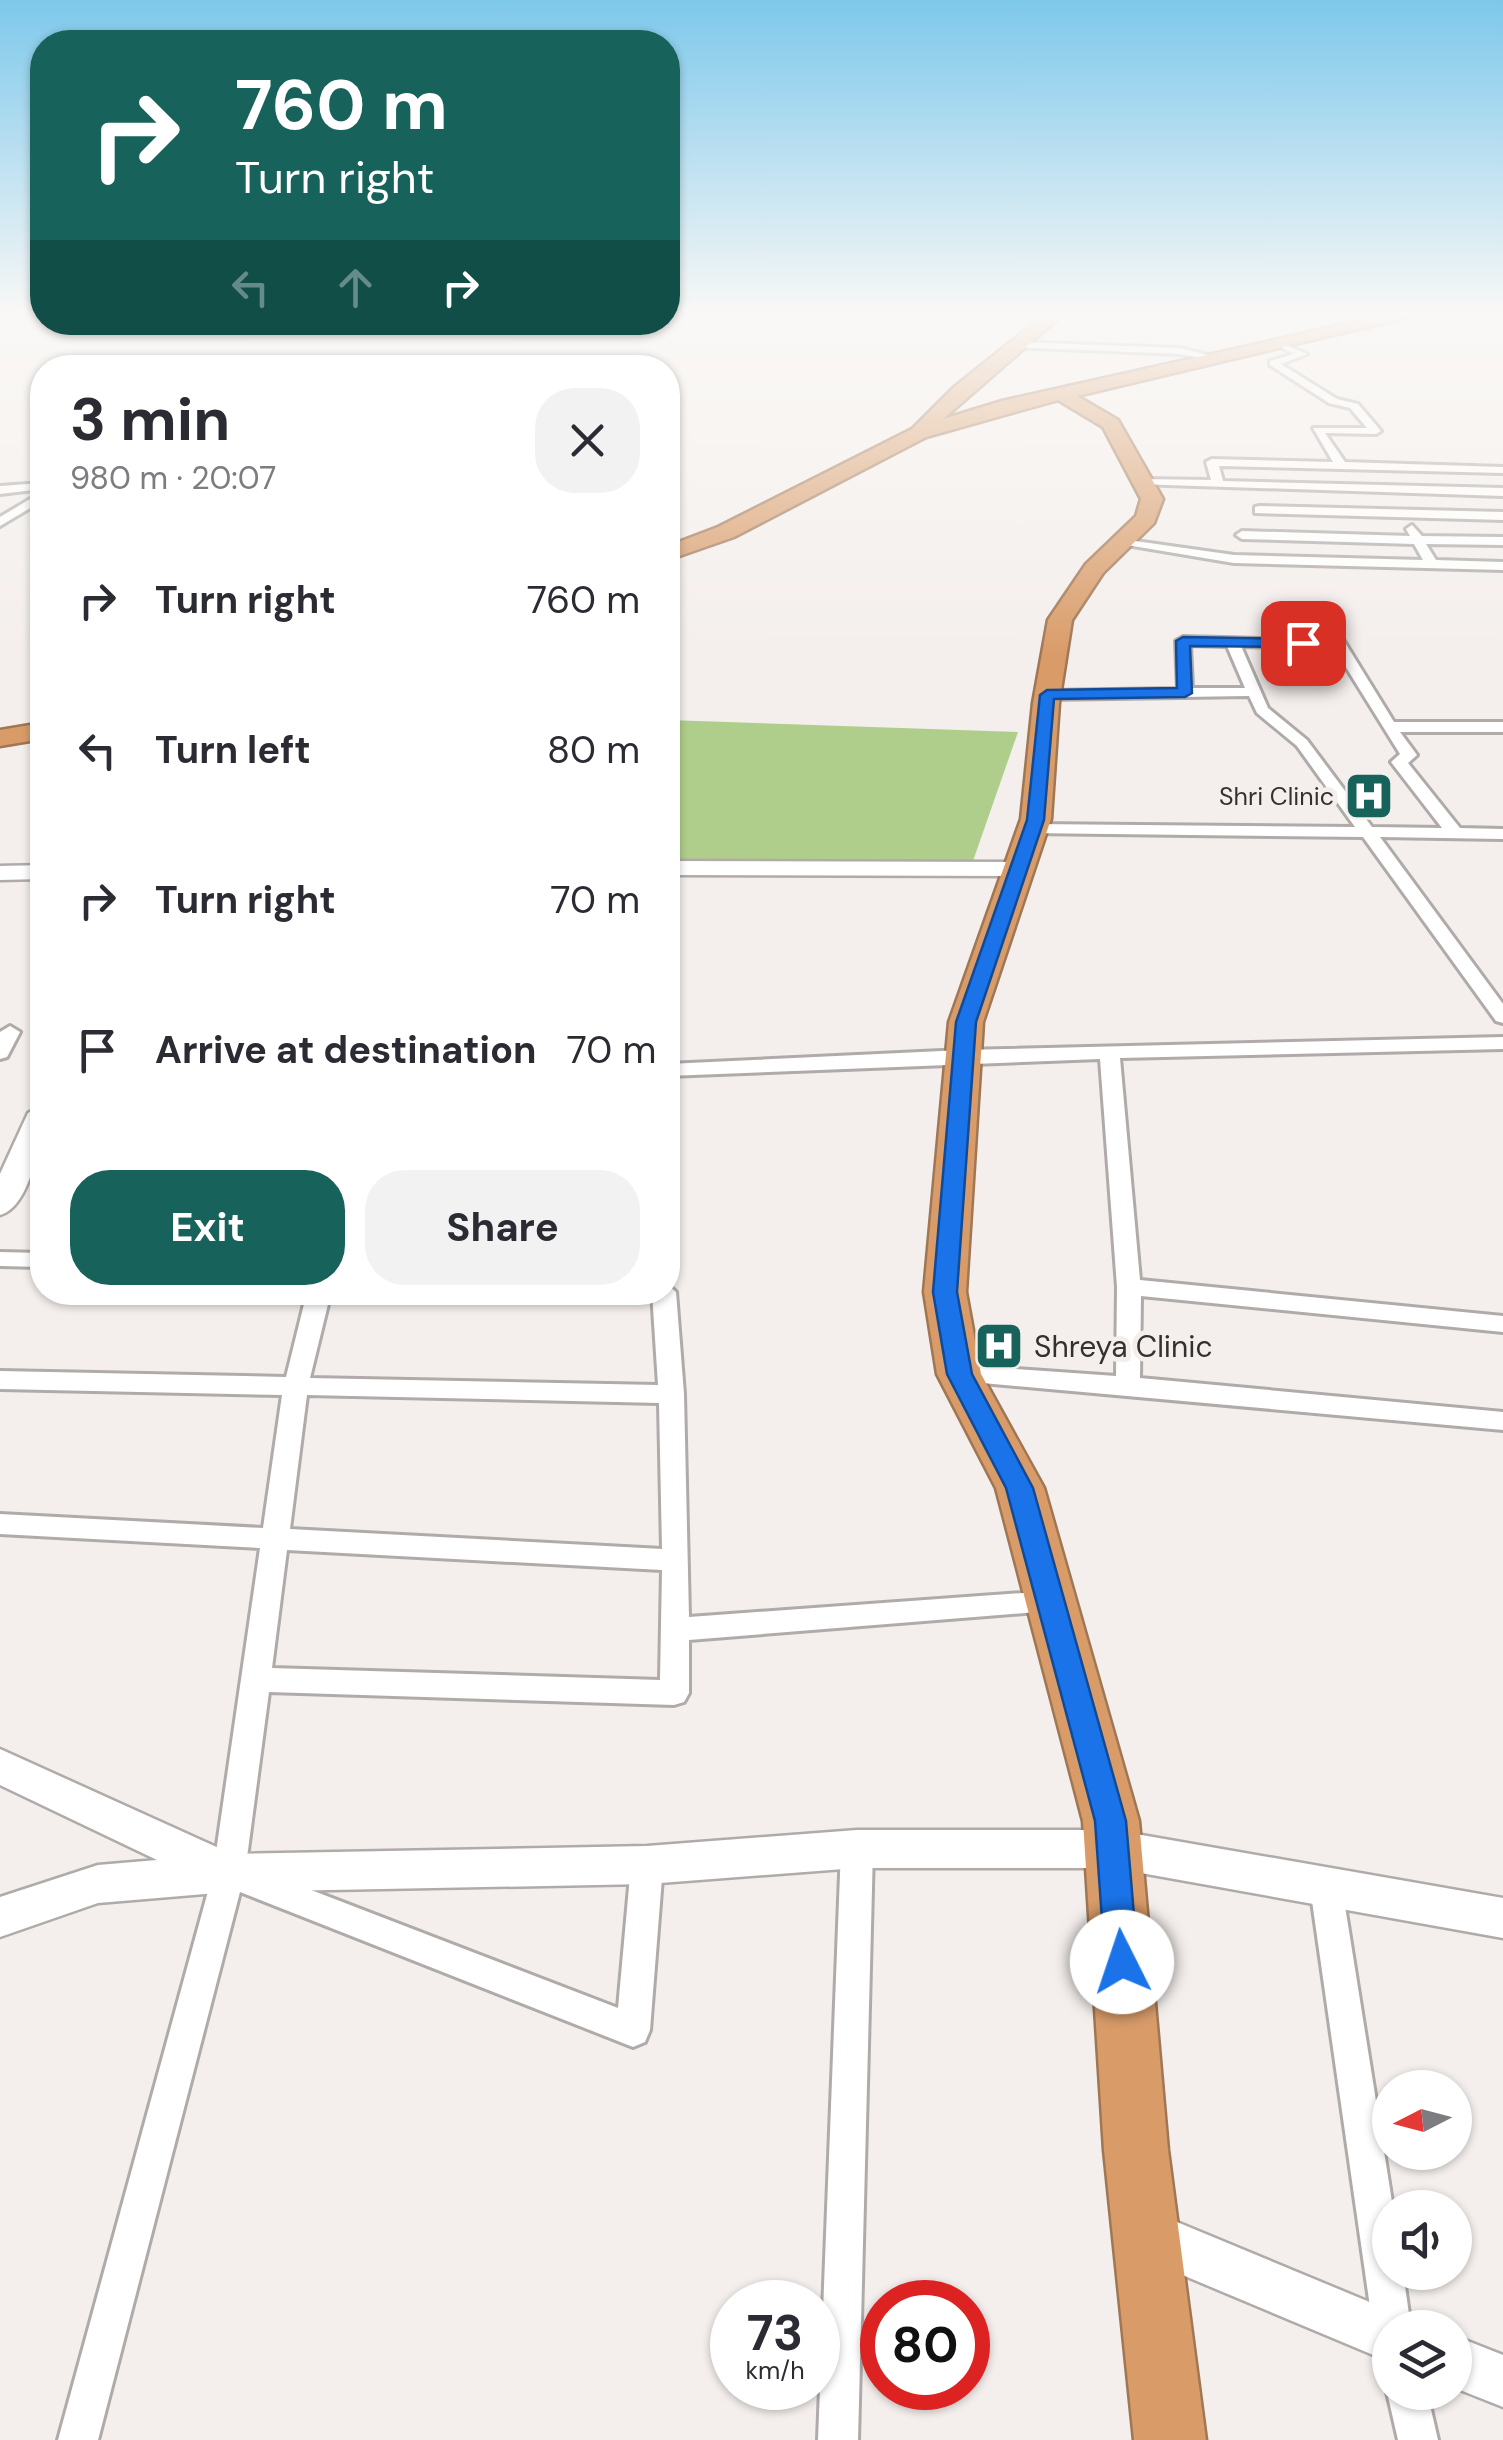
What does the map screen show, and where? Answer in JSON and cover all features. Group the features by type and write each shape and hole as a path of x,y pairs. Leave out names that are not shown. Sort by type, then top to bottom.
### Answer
{"highway":[{"path":"920,433 927,426"},
{"path":"680,549 726,532 920,433 946,426"},
{"path":"1112,426 1152,499 1146,518 1094,569 1060,620 1026,849 966,1022 945,1292 960,1374 1020,1488 1110,1821 1136,2150 1170,2440"},
{"path":"0,738 30,733"}],"street":[{"path":"1342,465 1316,430 1376,431 1371,426"},
{"path":"1218,484 1212,462 1503,470"},
{"path":"1242,535 1503,539 1496,516 1470,490 1462,469"},
{"path":"0,475 30,477"},
{"path":"1141,482 1503,492"},
{"path":"1252,486 1260,510"},
{"path":"0,490 30,487"},
{"path":"0,522 30,503"},
{"path":"1260,510 1496,516"},
{"path":"1226,558 1260,510"},
{"path":"1402,513 1432,564"},
{"path":"1121,543 1226,558 1503,566"},
{"path":"1185,693 1183,641 1339,644 1409,755 1399,762 1455,833"},
{"path":"1232,642 1262,710 1302,744 1503,1017"},
{"path":"1047,695 1254,692"},
{"path":"1389,727 1499,729"},
{"path":"680,867 1368,832 1503,834"},
{"path":"0,873 30,872"},
{"path":"0,1053 10,1032"},
{"path":"680,1069 963,1056 1498,1042 1503,1064"},
{"path":"1109,1052 1128,1287 1128,1386"},
{"path":"0,1206 30,1141"},
{"path":"0,1259 30,1260"},
{"path":"1128,1287 1503,1324"},
{"path":"78,2440 229,1873 296,1386 317,1305"},
{"path":"258,1680 674,1694 678,1628 665,1305"},
{"path":"960,1374 1503,1421"},
{"path":"0,1380 671,1394"},
{"path":"0,1524 676,1560"},
{"path":"678,1628 1051,1602"},
{"path":"0,1766 229,1873 633,2030 647,1865"},
{"path":"838,2440 856,1848"},
{"path":"0,1917 98,1884 229,1873 647,1865 856,1848 1113,1849 1503,1918"},
{"path":"1326,1886 1389,2310"},
{"path":"1148,2234 1372,2328"},
{"path":"1472,2369 1503,2382"},
{"path":"1411,2410 1418,2440"}],"green space":[{"path":"680,720 1018,732 973,861 680,859"}],"place":[{"name":"Shri Clinic","path":"1369,796"},
{"name":"Shreya Clinic","path":"999,1346"}],"route":[{"path":"1122,1962 1110,1821 1020,1488 960,1374 953,1351 945,1292 966,1022 1036,820 1047,695 1185,693 1183,641 1303,643"}]}
